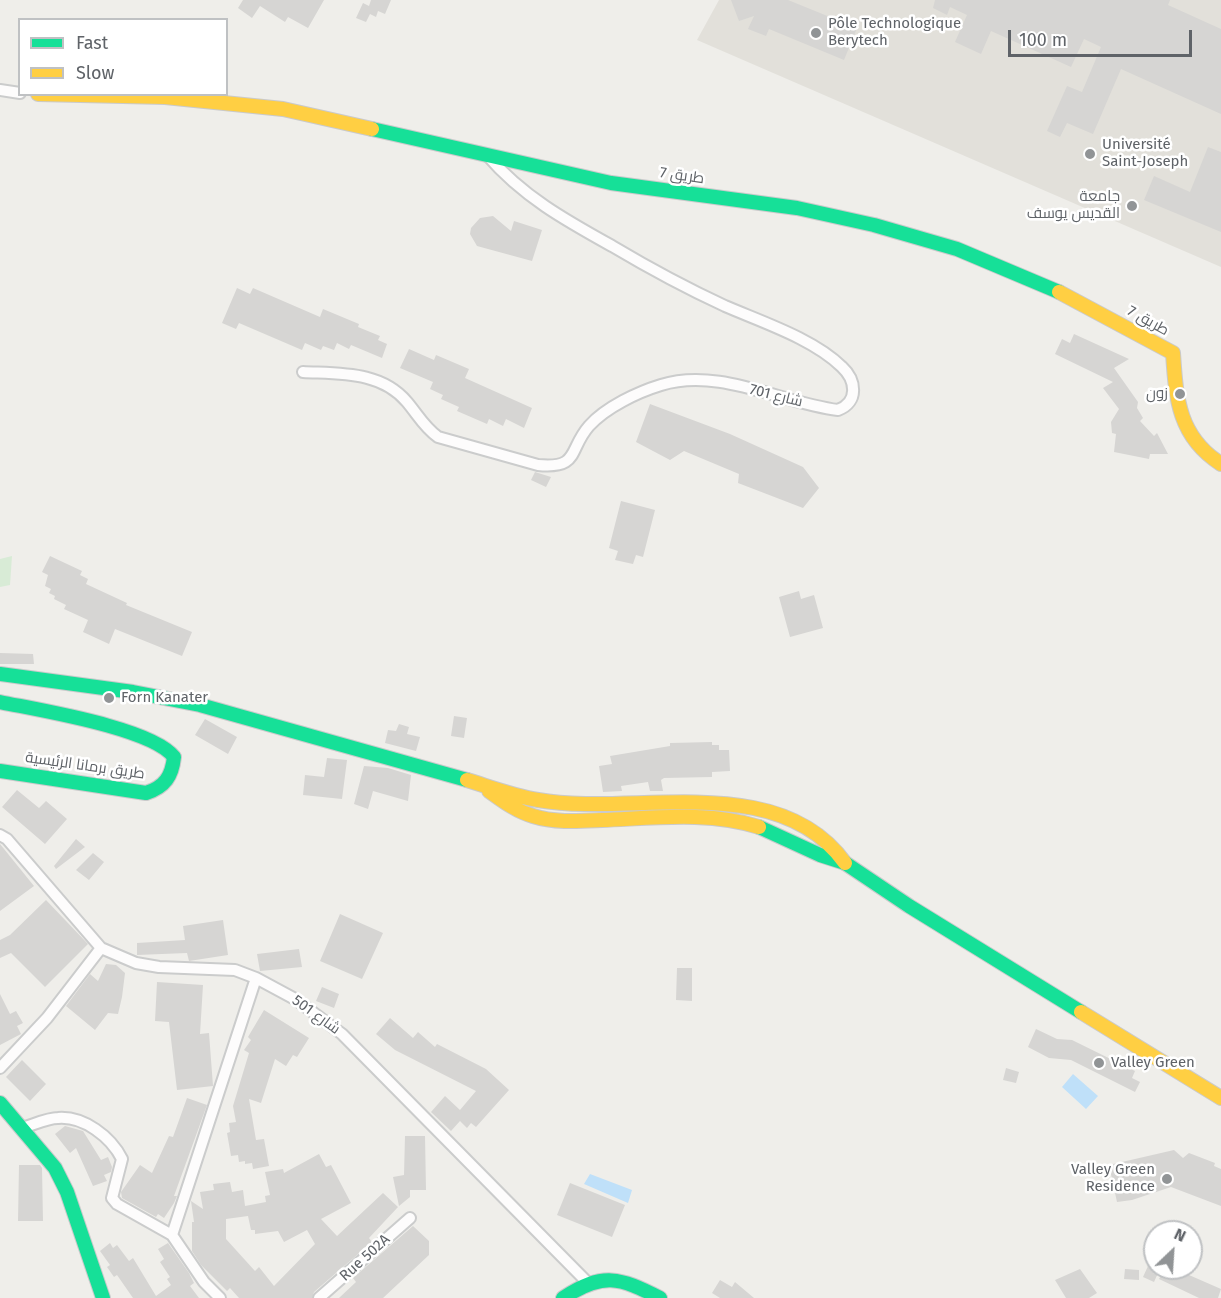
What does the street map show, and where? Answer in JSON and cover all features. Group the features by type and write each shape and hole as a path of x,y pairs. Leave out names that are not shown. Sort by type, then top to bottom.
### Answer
{"street":[{"path":"0,90 18,93"},
{"name":"طريق 7","path":"123,96 165,97 283,109 611,183 797,208 874,225 957,249 1044,284 1173,353 1182,421 1195,446 1221,464"},
{"name":"شارع 701","path":"303,372 354,375 374,379 392,388 407,402 427,429 438,436 550,467 563,465 572,458 588,427 599,417 662,385 680,381 729,385 838,410 849,401 855,385 851,376 828,354 687,289 572,224 517,186 487,155"},
{"path":"0,674 133,692 200,705 538,800 573,804 681,800 744,805 770,812 826,840 845,863 929,919 1221,1098"},
{"name":"طريق برمانا الرئيسية","path":"0,702 78,718 139,736 168,749 174,758 175,766 166,783 146,793 0,771"},
{"name":"شارع 501","path":"0,835 7,838 101,948 136,963 159,967 235,970 256,978 295,999 342,1034 580,1290"},
{"path":"0,1068 47,1018 101,948"},
{"path":"172,1235 256,978"},
{"path":"0,1103 55,1168 67,1191 103,1298"},
{"path":"22,1128 56,1118 72,1118 91,1126 117,1150 122,1159 112,1198 117,1204 172,1235 204,1282 220,1298"},
{"name":"Rue 502A","path":"320,1298 410,1218"},
{"path":"563,1298 598,1280 621,1282 660,1298"}],"shaded area":[{"name":"Université Saint-Joseph","path":"719,0 1221,0 1221,267 697,40"}],"green space":[{"path":"12,556 10,585 0,587 0,559"}],"water":[{"path":"1073,1074 1098,1096 1086,1109 1062,1087"},
{"path":"590,1174 632,1190 628,1203 584,1184"}],"building":[{"path":"243,0 324,0 308,28 288,17 285,22 260,6 252,18 238,8"},
{"path":"371,0 391,0 385,14 378,11 376,17 370,14 366,22 356,18 363,3 369,6"},
{"name":"Pôle Technologique Berytech","path":"731,0 788,0 857,28 844,60 769,29 766,36 748,29 754,16 739,21"},
{"path":"935,0 1170,0 1168,5 1221,29 1221,114 1121,69 1093,134 1067,123 1060,137 1047,131 1067,86 1082,92 1101,47 1084,39 1071,67 991,31 981,54 955,42 967,15 950,7 947,15 933,8"},
{"path":"1208,147 1221,152 1221,232 1144,200 1154,176 1190,192"},
{"path":"493,216 511,231 514,221 542,230 532,261 477,246 470,234 471,228 480,218"},
{"path":"237,288 250,294 253,288 320,317 323,309 359,324 358,327 380,336 378,340 387,344 382,358 351,345 349,349 337,343 334,350 323,346 321,350 305,343 302,350 239,323 236,329 222,323"},
{"path":"1074,334 1129,359 1114,368 1138,402 1137,408 1143,418 1140,421 1154,436 1157,433 1168,454 1150,454 1149,459 1114,452 1116,434 1112,433 1111,422 1119,409 1103,388 1113,382 1055,354 1062,339 1070,343"},
{"path":"409,349 434,360 436,355 469,369 465,378 532,408 524,428 506,419 503,426 489,419 487,424 457,411 459,407 441,399 443,395 430,389 433,382 400,368"},
{"path":"650,404 730,434 803,467 819,488 803,508 738,483 739,474 684,451 670,460 636,442"},
{"path":"535,472 551,477 546,487 531,480"},
{"path":"621,501 655,510 643,557 636,555 633,564 615,560 618,551 609,548"},
{"path":"50,556 82,571 80,575 88,579 86,584 127,603 126,605 192,632 182,656 115,629 109,644 83,632 88,620 64,609 66,605 54,599 55,596 49,593 51,589 45,586 48,575 42,572"},
{"path":"799,591 801,599 814,595 823,628 790,637 779,597"},
{"path":"0,653 33,654 34,664 0,664"},
{"path":"454,716 467,718 464,738 451,736"},
{"path":"205,719 237,737 228,754 195,735"},
{"path":"399,724 409,727 407,734 420,737 416,751 385,743 388,730 396,731"},
{"path":"712,742 712,745 719,745 719,750 729,750 730,771 712,772 712,777 664,778 661,780 663,791 650,791 648,782 621,786 622,791 603,792 599,766 612,764 610,756 670,746 670,743"},
{"path":"327,758 347,760 342,799 303,795 305,775 324,777"},
{"path":"364,766 388,768 411,775 408,801 373,791 368,809 354,804"},
{"path":"17,790 39,808 46,801 67,819 45,844 2,807"},
{"path":"76,839 85,847 56,869 54,866"},
{"path":"0,844 34,886 0,911"},
{"path":"93,853 104,862 89,880 76,870"},
{"path":"46,900 88,944 45,987 11,953 0,958 0,940 10,935"},
{"path":"340,914 383,933 362,979 320,961"},
{"path":"223,920 228,955 189,961 187,953 137,955 137,943 185,940 183,926"},
{"path":"299,949 302,967 260,971 257,954"},
{"path":"106,964 116,965 125,973 122,997 118,1014 108,1013 95,1030 66,1006 90,974 98,981"},
{"path":"677,968 692,968 692,1001 676,1000"},
{"path":"157,982 203,985 200,1034 209,1033 213,1086 177,1090 169,1022 155,1021"},
{"path":"322,987 339,994 334,1008 316,1001"},
{"path":"0,994 10,1014 16,1011 23,1023 17,1026 21,1034 0,1045"},
{"path":"264,1010 309,1038 297,1057 293,1055 286,1066 275,1059 261,1103 249,1099 256,1140 264,1139 269,1166 253,1169 252,1163 239,1162 238,1155 231,1156 227,1133 230,1132 229,1123 236,1122 233,1106 249,1053 244,1050 251,1040 248,1037"},
{"path":"390,1018 413,1038 418,1032 435,1047 437,1044 486,1069 509,1090 476,1127 471,1123 467,1128 460,1121 451,1131 431,1112 445,1096 460,1110 476,1091 395,1050 376,1034"},
{"name":"Valley Green","path":"1036,1029 1057,1039 1072,1040 1135,1071 1132,1078 1140,1082 1135,1092 1071,1060 1049,1058 1028,1047"},
{"path":"22,1060 46,1084 30,1101 6,1077"},
{"path":"1006,1068 1019,1072 1016,1083 1003,1080"},
{"path":"187,1098 207,1105 174,1196 177,1196 174,1203 164,1218 158,1214 156,1217 122,1198 121,1192 140,1165 152,1173 169,1136 173,1137"},
{"path":"65,1126 83,1131 101,1160 108,1157 112,1167 111,1172 104,1175 107,1181 93,1186 76,1148 70,1153 55,1134"},
{"path":"405,1136 425,1136 426,1190 410,1190 410,1197 399,1206 393,1177 404,1175"},
{"name":"Valley Green Residence","path":"1174,1150 1183,1158 1189,1153 1215,1163 1214,1166 1221,1169 1221,1206 1171,1187 1132,1200 1117,1202 1109,1165"},
{"path":"319,1154 326,1167 331,1165 351,1203 321,1219 337,1236 383,1193 398,1207 369,1238 372,1242 314,1292 312,1298 239,1298 230,1288 227,1291 201,1265 192,1251 192,1222 194,1222 191,1201 203,1209 200,1192 214,1190 213,1184 230,1182 232,1192 243,1190 245,1206 266,1202 265,1196 270,1195 265,1172 283,1169 284,1173","holes":["248,1216 251,1230 255,1230 255,1234 278,1231 284,1242 307,1230 315,1244 274,1286 259,1267 255,1271 226,1239 226,1219"]},
{"path":"19,1165 40,1165 42,1168 43,1221 18,1221"},
{"path":"570,1183 625,1205 612,1237 557,1215"},
{"path":"413,1226 429,1241 429,1255 383,1298 339,1298 356,1282 353,1278"},
{"path":"110,1243 113,1248 117,1245 129,1261 133,1258 156,1296 171,1285 167,1279 170,1277 160,1262 164,1259 158,1249 168,1243 189,1273 194,1283 190,1286 199,1298 133,1298 117,1275 114,1277 107,1267 110,1265 100,1251"},
{"path":"1080,1269 1097,1293 1089,1298 1066,1298 1055,1280"},
{"path":"1125,1269 1139,1270 1139,1280 1124,1279"},
{"path":"720,1280 732,1287 735,1282 754,1298 720,1298 712,1293"},
{"path":"1161,1280 1200,1280 1221,1289 1218,1298 1199,1298"}],"traffic: fast":[{"path":"372,129 611,183 797,208 874,225 957,249 1059,292"},
{"path":"0,674 133,692 200,705 467,780"},
{"path":"0,702 66,715 119,729 143,737 162,747 174,757 169,775 163,784 146,793 0,771"},
{"path":"759,827 820,855 845,863 909,906 1081,1012"},
{"path":"0,1103 55,1168 67,1192 103,1298"},
{"path":"563,1298 589,1284 611,1280 633,1285 660,1298"}],"traffic: slow":[{"path":"123,96 165,97 283,109 372,129"},
{"path":"1059,292 1173,353 1178,402 1182,416 1196,442 1221,464"},
{"path":"467,780 511,794 575,804 702,803 743,806 782,816 816,834 845,863"},
{"path":"489,791 521,811 550,820 701,817 759,827"},
{"path":"1081,1012 1221,1098"}],"place":[{"name":"Pôle Technologique Berytech","path":"816,33"},
{"name":"Université Saint-Joseph","path":"1090,154"},
{"name":"جامعة القديس يوسف","path":"1132,206"},
{"name":"زون","path":"1180,394"},
{"name":"Forn Kanater","path":"109,698"},
{"name":"Valley Green","path":"1099,1063"},
{"name":"Valley Green Residence","path":"1167,1179"}]}
